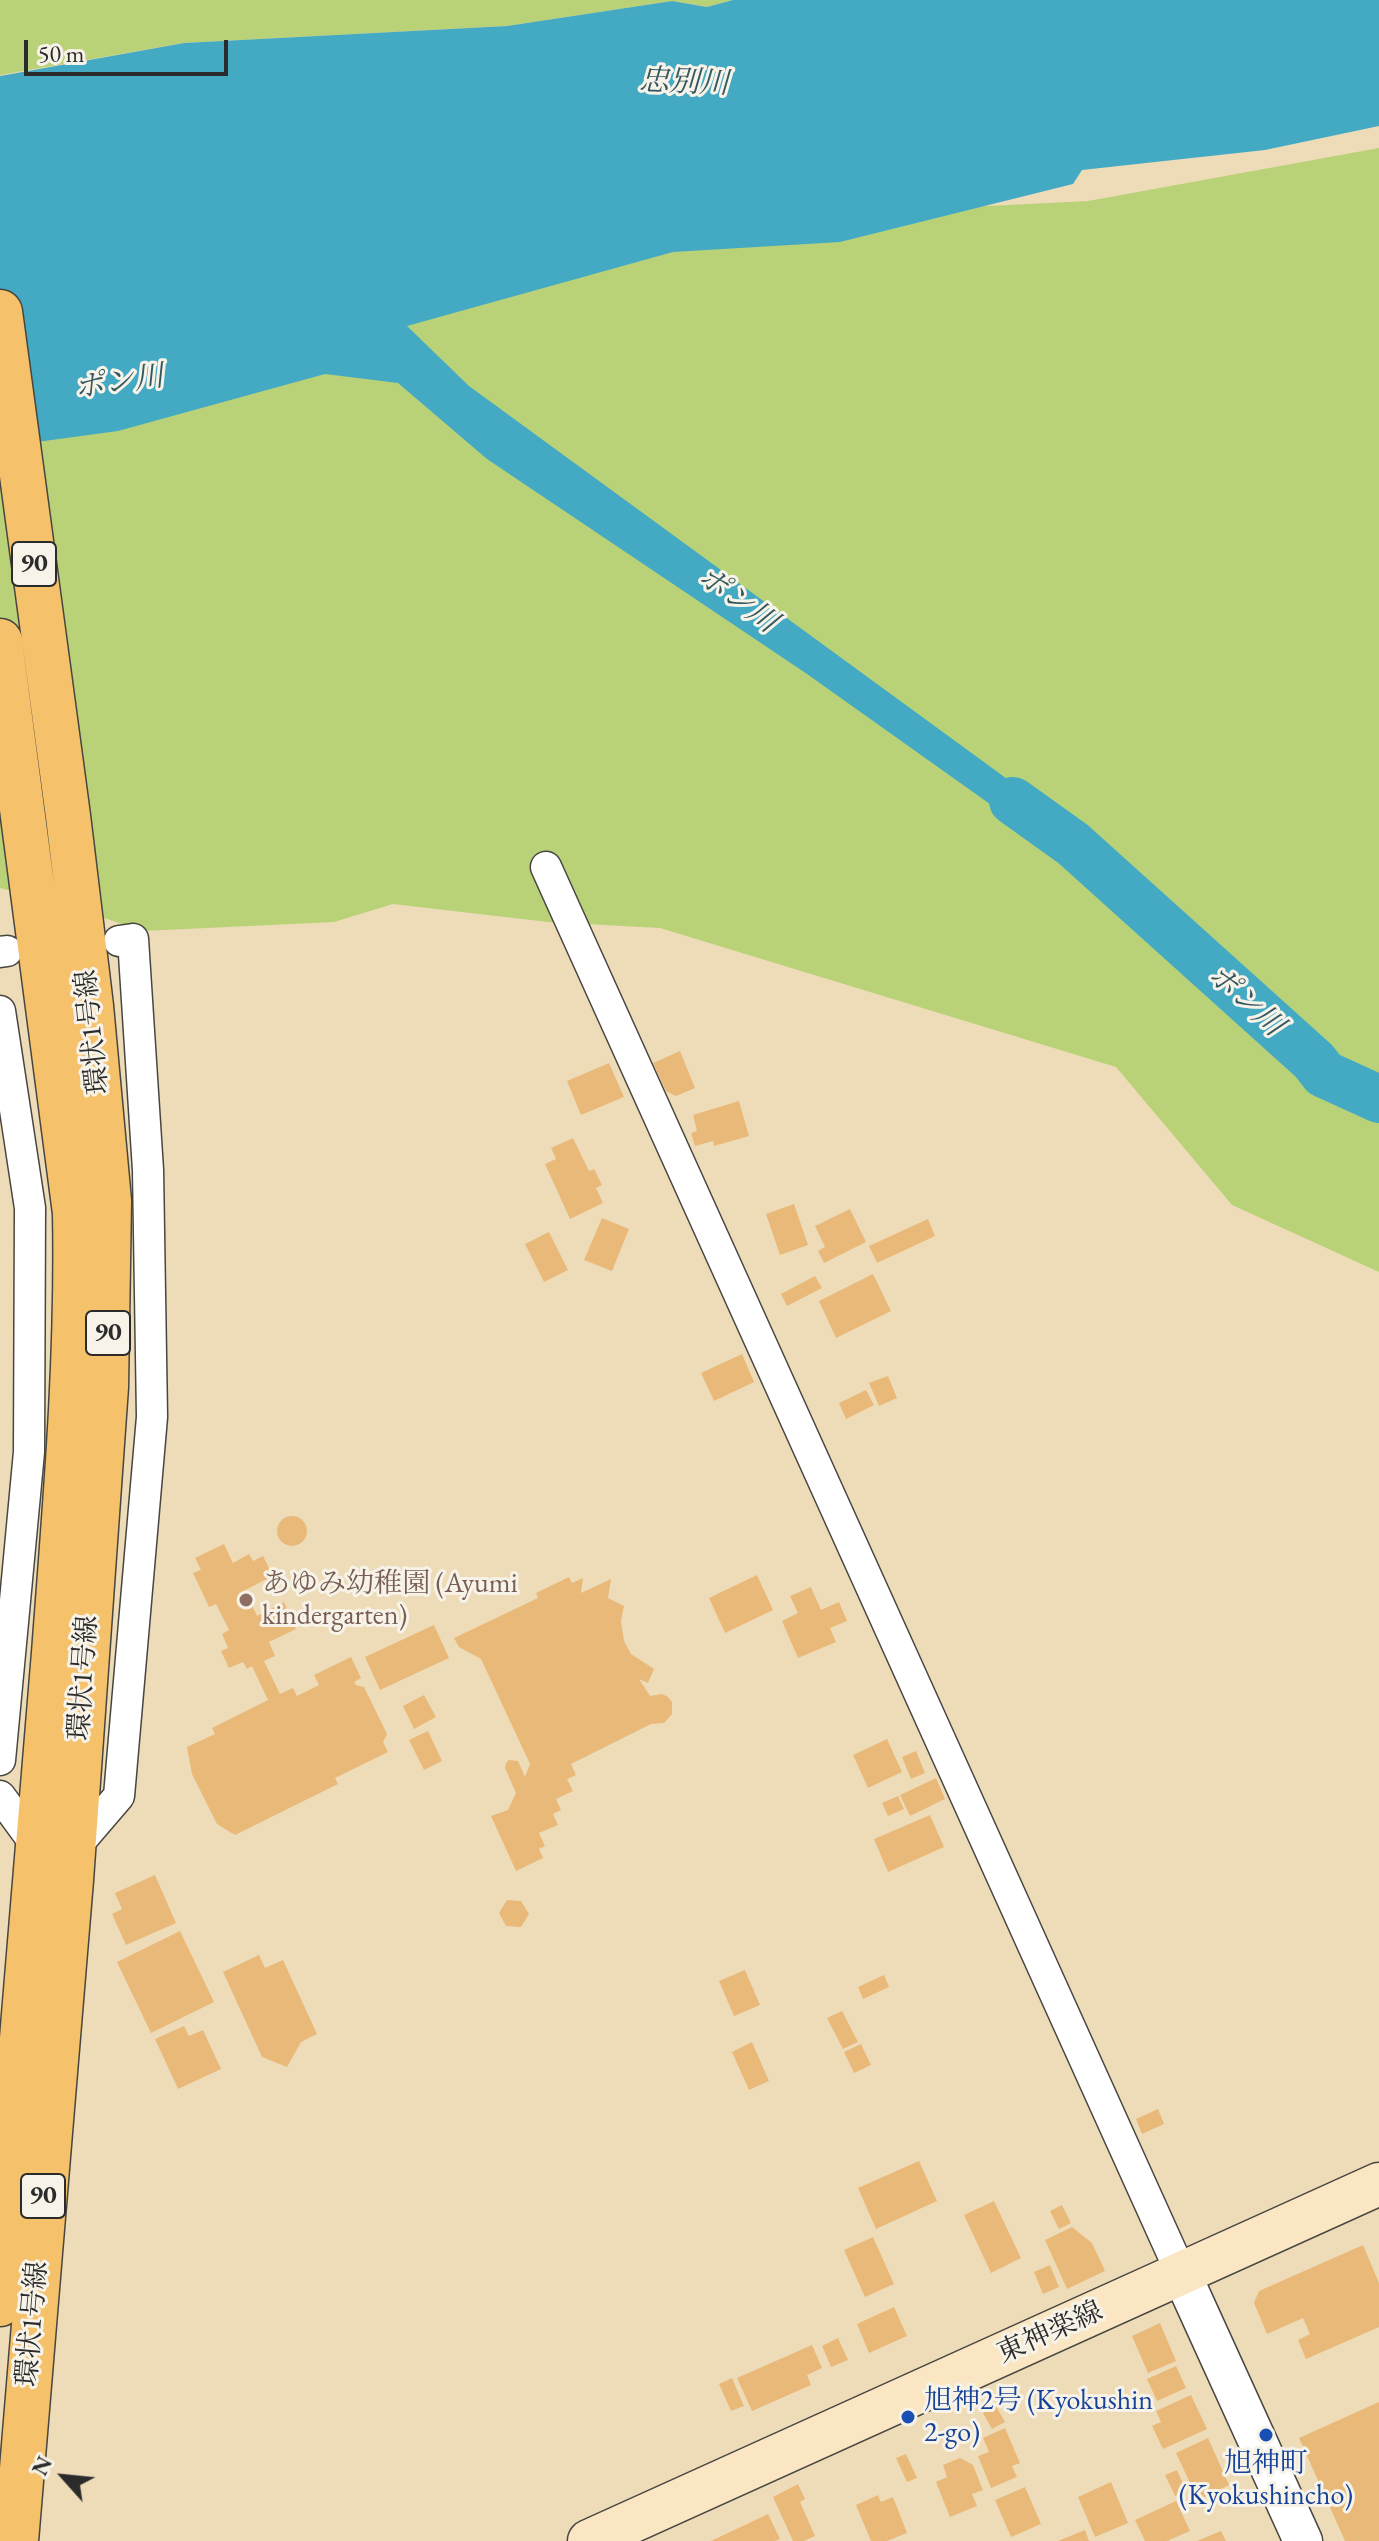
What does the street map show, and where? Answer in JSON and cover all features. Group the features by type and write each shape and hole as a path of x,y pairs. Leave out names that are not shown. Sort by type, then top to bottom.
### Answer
{"main road":[{"name":"環状1号線","path":"0,312 68,816 91,1006 109,1201 106,1387 55,1851 0,2304"},
{"name":"環状1号線","path":"0,641 75,1213 77,1301 55,1851"},
{"name":"環状1号線","path":"16,2541 22,2121"},
{"name":"東神楽線","path":"589,2541 1379,2184"}],"street":[{"path":"546,867 1303,2541"},
{"path":"0,1796 55,1851 119,1796 152,1417 148,1170 133,939 119,941"},
{"path":"0,1011 30,1208 14,1452 0,1760"}],"green space":[{"path":"0,0 733,0 707,7 672,1 507,26 184,43 0,75"},
{"path":"1379,148 1379,1272 1232,1205 1116,1067 660,928 548,922 393,904 334,922 143,931 53,901 0,888 0,208 586,226 1088,201"}],"water":[{"name":"忠別川","path":"733,0 1379,0 1379,126 1265,150 1082,170 1073,184 840,242 673,252 407,326 469,386 1077,830 1056,851 807,674 487,459 398,383 325,374 118,431 0,447 0,76 184,43 507,26 672,1 707,7"}],"building":[{"path":"680,1051 695,1088 676,1096 666,1091 653,1063"},
{"path":"609,1063 624,1097 581,1115 567,1081"},
{"path":"739,1101 749,1136 714,1146 713,1141 695,1146 691,1133 697,1131 693,1115"},
{"path":"573,1138 589,1171 594,1169 602,1185 596,1188 603,1203 570,1219 545,1164 556,1159 551,1148"},
{"path":"794,1204 808,1245 780,1255 766,1214"},
{"path":"850,1209 866,1242 824,1263 818,1251 825,1247 815,1226"},
{"path":"602,1218 629,1229 612,1271 584,1260"},
{"path":"928,1219 935,1236 877,1263 869,1246"},
{"path":"549,1232 568,1270 544,1282 525,1244"},
{"path":"873,1274 891,1311 836,1338 819,1301"},
{"path":"815,1276 822,1288 787,1306 781,1294"},
{"path":"742,1354 754,1382 714,1401 701,1373"},
{"path":"888,1376 897,1398 879,1406 869,1383"},
{"path":"866,1390 874,1405 846,1419 839,1403"},
{"path":"292,1516 303,1520 307,1531 303,1542 292,1546 281,1542 277,1531 281,1520"},
{"path":"224,1544 233,1563 249,1554 253,1561 263,1556 273,1576 245,1590 257,1616 284,1602 296,1629 269,1642 275,1656 264,1661 280,1694 293,1688 297,1696 319,1685 314,1675 351,1657 361,1678 354,1682 364,1687 387,1734 383,1742 388,1752 335,1778 338,1784 235,1835 217,1824 192,1774 187,1747 215,1734 212,1728 268,1700 252,1666 247,1669 243,1662 229,1668 221,1651 228,1648 222,1634 229,1630 216,1604 209,1607 193,1573 201,1570 195,1558"},
{"path":"757,1575 773,1610 725,1633 709,1598"},
{"path":"569,1577 572,1583 583,1578 581,1593 611,1579 608,1598 624,1606 621,1621 624,1641 631,1654 654,1669 648,1683 639,1679 650,1696 662,1694 668,1697 672,1702 672,1714 664,1723 651,1724 571,1764 576,1775 567,1779 573,1791 556,1799 561,1810 553,1814 558,1825 539,1833 545,1846 539,1849 543,1858 516,1871 491,1816 508,1810 516,1793 505,1768 506,1763 509,1760 518,1761 525,1777 530,1764 481,1659 459,1647 454,1638 538,1598 536,1593"},
{"path":"811,1587 821,1610 839,1602 847,1621 830,1628 836,1642 798,1658 782,1621 798,1613 790,1596"},
{"path":"434,1625 449,1658 380,1690 365,1657"},
{"path":"424,1695 436,1717 414,1729 403,1706"},
{"path":"428,1731 442,1761 424,1770 409,1740"},
{"path":"887,1739 902,1772 868,1788 853,1755"},
{"path":"916,1751 925,1773 911,1779 902,1757"},
{"path":"936,1778 945,1799 910,1816 900,1795"},
{"path":"898,1796 904,1809 888,1816 882,1803"},
{"path":"930,1815 944,1847 888,1872 874,1839"},
{"path":"155,1875 176,1923 126,1945 112,1914 122,1909 115,1893"},
{"path":"507,1900 521,1901 529,1914 521,1927 506,1926 499,1913"},
{"path":"180,1931 214,2002 151,2033 117,1962"},
{"path":"259,1955 265,1968 283,1960 317,2034 301,2042 287,2067 262,2057 223,1972"},
{"path":"745,1970 760,2005 734,2016 719,1981"},
{"path":"884,1975 889,1987 863,1999 858,1987"},
{"path":"842,2011 858,2042 843,2049 827,2018"},
{"path":"184,2026 189,2036 203,2030 221,2069 178,2089 155,2039"},
{"path":"752,2042 769,2081 749,2090 732,2052"},
{"path":"861,2044 871,2065 854,2073 844,2052"},
{"path":"1158,2109 1164,2124 1142,2134 1136,2119"},
{"path":"919,2161 937,2201 876,2229 858,2188"},
{"path":"994,2201 1021,2258 991,2273 964,2215"},
{"path":"1062,2205 1071,2223 1059,2229 1050,2211"},
{"path":"1072,2227 1092,2243 1105,2271 1067,2289 1045,2240"},
{"path":"873,2237 894,2284 865,2297 844,2250"},
{"path":"1363,2245 1379,2283 1379,2327 1306,2359 1298,2340 1310,2334 1303,2318 1267,2334 1254,2303 1259,2291"},
{"path":"1050,2265 1059,2287 1043,2294 1034,2272"},
{"path":"894,2307 907,2336 869,2353 857,2324"},
{"path":"1160,2323 1176,2361 1148,2373 1132,2336"},
{"path":"838,2338 848,2360 831,2367 822,2346"},
{"path":"812,2345 822,2368 807,2375 811,2385 752,2411 737,2378"},
{"path":"1176,2366 1186,2388 1157,2401 1147,2379"},
{"path":"732,2378 744,2406 731,2411 719,2384"},
{"path":"1191,2395 1207,2429 1163,2449 1152,2426 1161,2422 1156,2411"},
{"path":"1379,2402 1379,2541 1345,2541 1299,2438"},
{"path":"996,2406 1005,2422 992,2429 983,2413"},
{"path":"1005,2428 1020,2463 1012,2466 1017,2477 991,2488 978,2456 989,2452 983,2438"},
{"path":"1208,2438 1229,2485 1198,2500 1176,2453"},
{"path":"906,2454 917,2478 907,2482 896,2458"},
{"path":"960,2458 973,2465 983,2490 972,2494 977,2506 950,2517 936,2482 947,2477 943,2465"},
{"path":"1177,2470 1186,2491 1175,2496 1165,2475"},
{"path":"1111,2482 1128,2523 1095,2537 1078,2497"},
{"path":"798,2484 805,2499 800,2502 815,2536 804,2541 793,2541 773,2497"},
{"path":"1025,2487 1041,2524 1011,2537 995,2500"},
{"path":"878,2495 881,2502 893,2497 907,2533 887,2541 871,2541 856,2505"},
{"path":"1176,2501 1190,2531 1167,2541 1145,2541 1135,2520"},
{"path":"768,2514 780,2539 711,2541"},
{"path":"1085,2530 1089,2541 1058,2541"},
{"path":"1221,2531 1226,2541 1197,2541"}],"waterway":[{"name":"ポン川","path":"1013,801 1073,844 1314,1061 1324,1074 1379,1099"}],"place":[{"name":"あゆみ幼稚園 (Ayumi kindergarten)","path":"246,1600"},
{"name":"旭神2号 (Kyokushin 2-go)","path":"908,2417"},
{"name":"旭神町 (Kyokushincho)","path":"1266,2435"}]}
